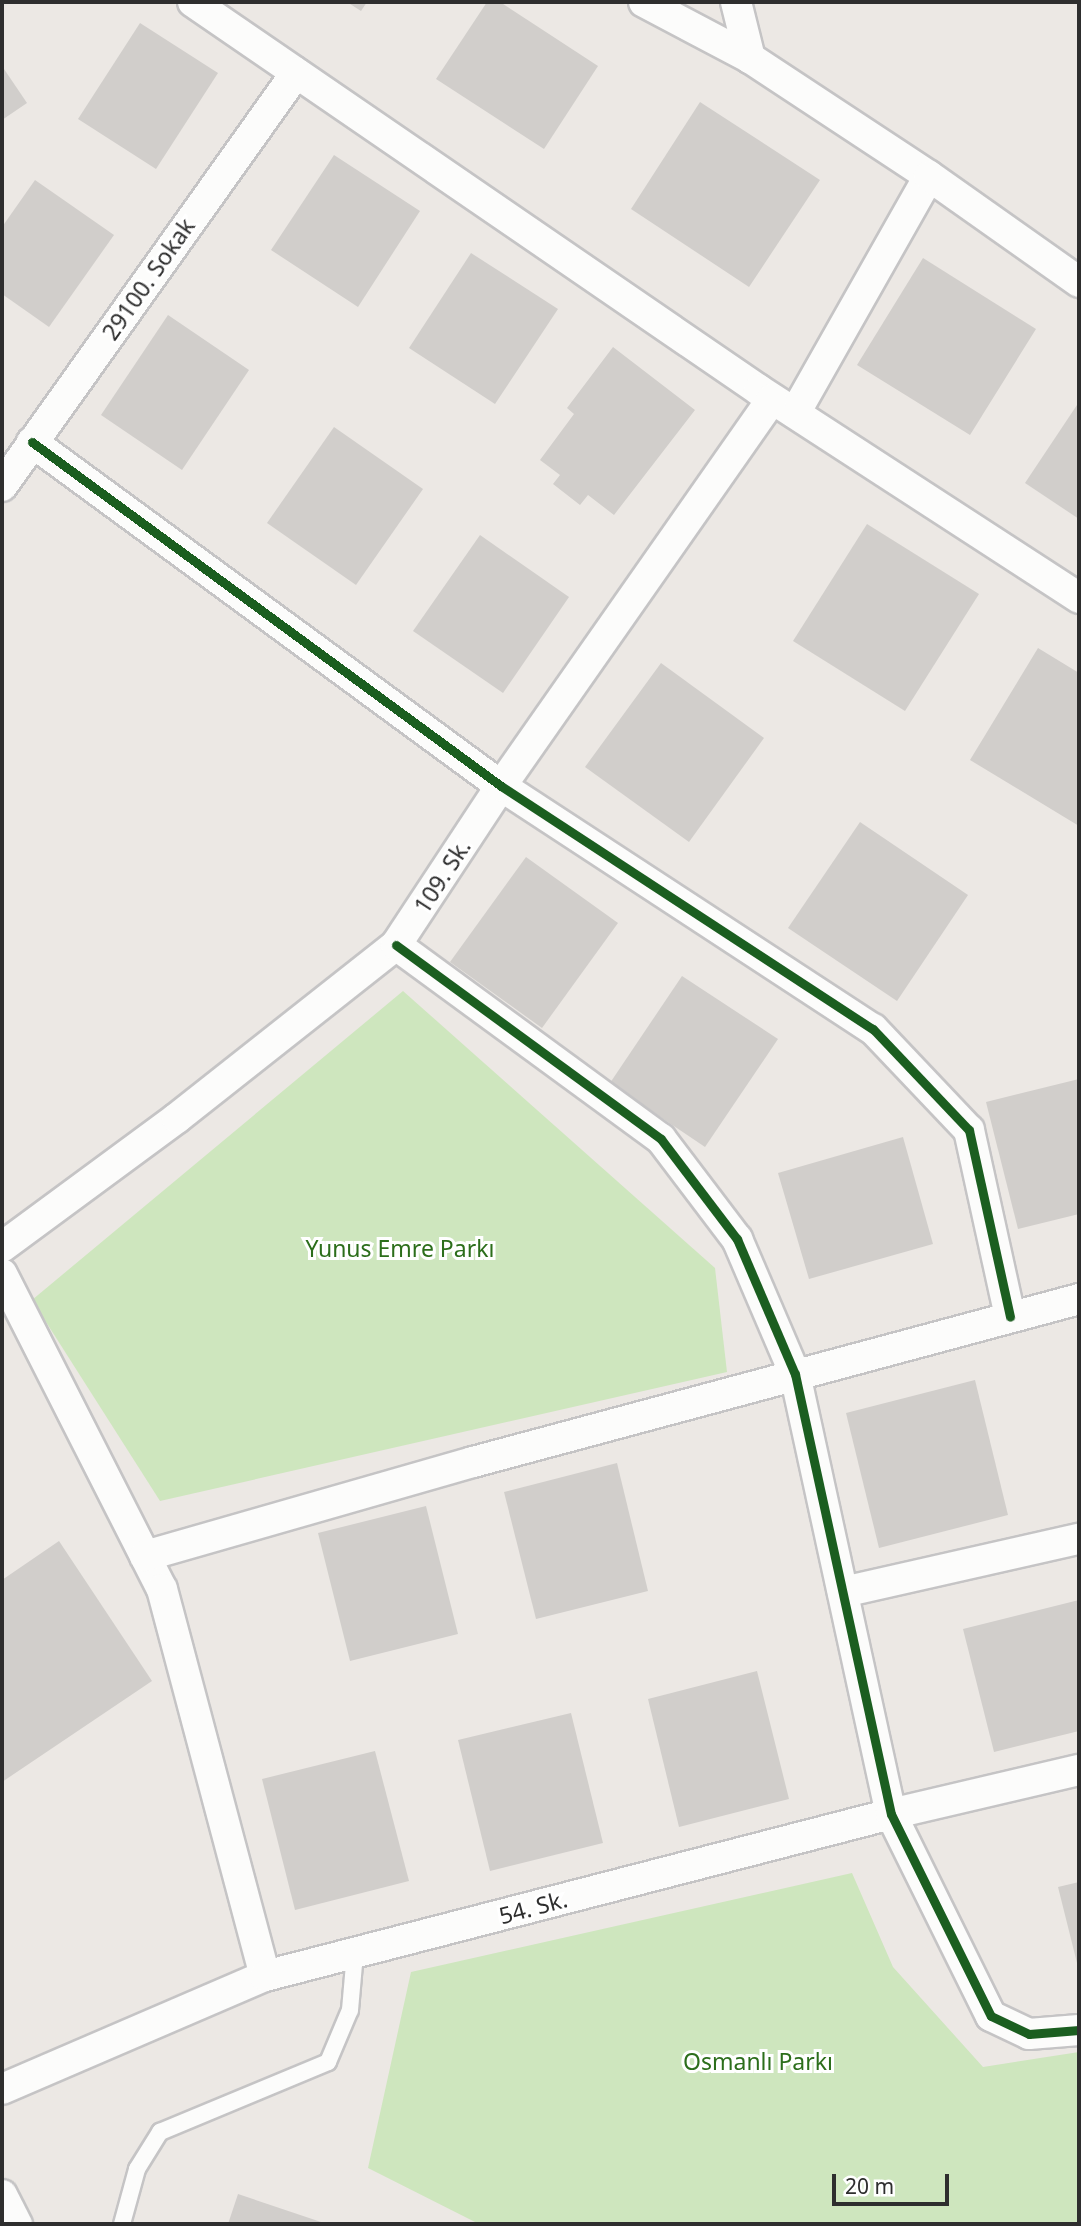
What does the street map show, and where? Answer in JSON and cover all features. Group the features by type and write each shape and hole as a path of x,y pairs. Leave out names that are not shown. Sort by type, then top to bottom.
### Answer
{"street":[{"path":"193,2 784,406 1079,598"},
{"path":"644,2 750,58 929,176 1079,282"},
{"path":"736,2 750,58"},
{"name":"29100. Sokak","path":"2,486 296,73"},
{"name":"109. Sk.","path":"2,1247 177,1118 396,946 501,786 784,406 929,176"},
{"path":"32,442 501,786 873,1029 969,1130 1010,1317"},
{"path":"396,946 661,1139 737,1239 795,1374 891,1814 991,2016 1029,2034 1079,2030"},
{"path":"2,1274 162,1589 265,1976"},
{"path":"145,1556 795,1374 1079,1299"},
{"path":"843,1592 1079,1539"},
{"name":"54. Sk.","path":"2,2089 265,1976 891,1814 1079,1770"},
{"path":"2,2195 18,2224"}],"lane":[{"path":"122,2224 137,2169 160,2132 328,2062 350,2010 355,1953"}],"green space":[{"name":"Yunus Emre Parkı","path":"403,991 715,1268 727,1372 160,1501 32,1300"},
{"name":"Osmanlı Parkı","path":"852,1873 893,1967 983,2067 1079,2052 1079,2224 479,2224 368,2168 411,1972"}],"building":[{"path":"347,2 367,2 361,11"},
{"path":"487,2 500,2 598,66 544,149 436,79"},
{"path":"140,23 218,73 156,169 78,119"},
{"path":"2,66 27,103 2,120"},
{"path":"700,102 820,180 749,287 631,209"},
{"path":"334,155 420,211 358,307 271,250"},
{"path":"35,180 114,235 49,327 2,294 2,227"},
{"path":"471,253 558,309 495,404 409,348"},
{"path":"923,258 1036,329 970,435 857,365"},
{"path":"168,315 249,370 182,470 101,415"},
{"path":"613,347 695,410 614,515 588,495 580,505 553,484 560,475 540,460 574,414 567,408"},
{"path":"1079,402 1079,519 1025,483"},
{"path":"334,427 423,489 356,585 267,523"},
{"path":"867,524 979,594 905,711 793,641"},
{"path":"480,535 569,597 503,693 413,631"},
{"path":"1038,648 1079,673 1079,826 970,760"},
{"path":"661,663 764,738 689,842 585,767"},
{"path":"860,822 968,895 897,1001 788,928"},
{"path":"526,857 618,923 542,1028 450,962"},
{"path":"682,976 778,1039 705,1147 610,1083"},
{"path":"1079,1079 1079,1214 1018,1229 986,1102"},
{"path":"903,1137 933,1244 809,1279 778,1173"},
{"path":"975,1380 1008,1515 879,1548 846,1413"},
{"path":"617,1463 648,1591 536,1619 504,1492"},
{"path":"426,1506 458,1634 350,1661 318,1533"},
{"path":"59,1541 152,1681 2,1782 2,1580"},
{"path":"1079,1600 1079,1731 994,1752 963,1629"},
{"path":"757,1671 789,1799 679,1827 648,1699"},
{"path":"571,1713 603,1843 490,1871 458,1740"},
{"path":"375,1751 409,1881 295,1910 262,1779"},
{"path":"1079,1882 1079,1967 1078,1967 1058,1887"},
{"path":"238,2194 327,2224 228,2224"}],"cycle path":[{"path":"32,442 501,786 873,1029 969,1130 1010,1317"},
{"path":"396,945 661,1139 737,1239 795,1374 891,1814 991,2016 1029,2034 1079,2030"}]}
